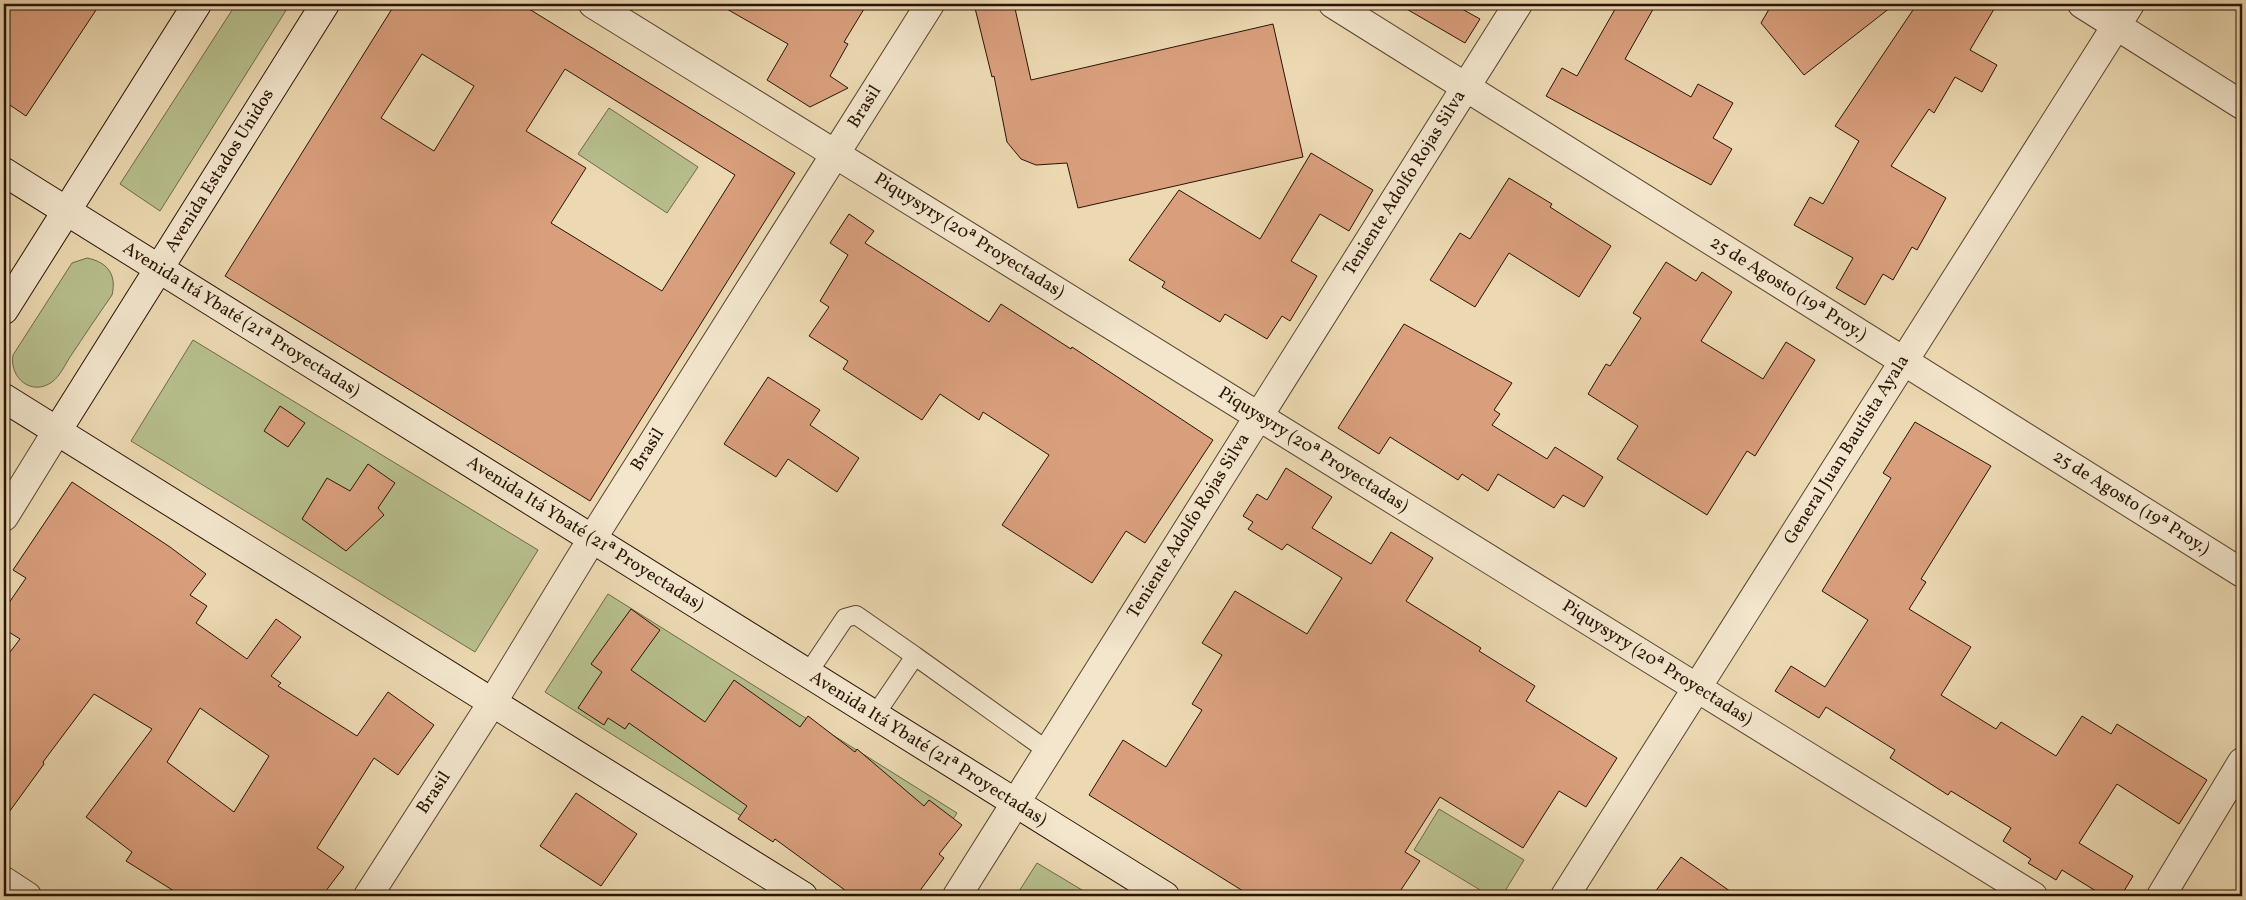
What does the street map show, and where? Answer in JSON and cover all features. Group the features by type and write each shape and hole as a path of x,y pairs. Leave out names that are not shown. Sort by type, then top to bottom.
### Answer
{"street":[{"path":"4,310 197,4"},
{"name":"Avenida Estados Unidos","path":"4,517 325,4"},
{"name":"Piquysyry (20ª Proyectadas)","path":"593,4 2033,896"},
{"name":"Brasil","path":"368,896 492,703 592,539 930,4"},
{"name":"25 de Agosto (19ª Proy.)","path":"1333,4 2242,573"},
{"name":"Teniente Adolfo Rojas Silva","path":"957,896 1518,4"},
{"path":"2082,4 2123,14 2242,105"},
{"name":"General Juan Bautista Ayala","path":"1565,896 2123,14"},
{"name":"Avenida Itá Ybaté (21ª Proyectadas)","path":"4,172 1165,896"},
{"path":"4,398 803,896"},
{"path":"2161,896 2242,762"},
{"path":"4,882 27,896"}],"lane":[{"path":"808,673 845,618 850,615 856,615 1048,751"},
{"path":"875,715 916,656"}],"green space":[{"path":"236,4 290,4 160,211 120,184"},
{"path":"609,108 698,167 667,213 578,154"},
{"path":"87,258 100,263 109,270 113,281 112,295 57,377 44,386 29,386 14,371 13,355 72,263"},
{"path":"193,340 538,550 475,652 131,441"},
{"path":"608,594 957,813 904,896 868,896 545,692"},
{"path":"1439,809 1524,860 1502,896 1490,896 1414,850"},
{"path":"1037,863 1092,896 1016,896"}],"building":[{"path":"4,4 100,4 26,116 4,101"},
{"path":"395,4 521,4 795,173 590,501 225,276","holes":["422,54 474,86 434,151 381,118","565,69 735,175 662,291 551,223 586,168 526,131"]},
{"path":"718,4 867,4 844,42 848,44 830,76 848,88 810,107 767,80 788,44"},
{"path":"974,4 1014,4 1031,80 1273,24 1303,157 1078,208 1067,163 1036,165 1021,159 1007,142 994,76 992,77"},
{"path":"1398,4 1453,4 1480,19 1465,43"},
{"path":"1618,4 1656,4 1625,59 1691,97 1698,84 1733,103 1713,138 1732,149 1711,185 1546,96 1562,68 1577,76"},
{"path":"1772,4 1895,4 1804,75 1761,23"},
{"path":"1917,4 1997,4 1970,50 1997,65 1982,92 1955,77 1934,113 1929,109 1891,166 1946,198 1917,250 1912,247 1893,280 1883,274 1865,305 1836,288 1853,258 1794,225 1810,197 1823,204 1859,141 1835,126"},
{"path":"1311,153 1373,190 1349,231 1320,214 1291,261 1317,276 1290,321 1282,316 1267,339 1225,314 1220,322 1162,287 1165,282 1129,260 1179,190 1260,239"},
{"path":"1509,178 1552,204 1550,207 1611,246 1579,297 1509,253 1475,307 1430,280 1460,233 1470,239"},
{"path":"849,214 874,231 865,243 989,322 1001,304 1071,349 1072,347 1213,440 1145,543 1126,531 1092,583 1002,525 1049,455 983,412 979,420 940,394 922,420 843,369 848,361 809,336 829,307 820,301 848,255 830,243"},
{"path":"1666,262 1696,281 1702,272 1732,292 1701,341 1763,379 1786,342 1815,360 1755,456 1747,451 1707,515 1617,459 1638,426 1588,394 1606,364 1610,366 1641,318 1633,313"},
{"path":"1404,324 1512,383 1494,410 1500,414 1492,425 1547,459 1555,447 1603,477 1584,507 1563,495 1554,508 1498,474 1488,491 1462,474 1458,480 1390,437 1379,454 1338,428"},
{"path":"768,377 820,410 810,425 859,458 837,492 788,459 776,477 724,444"},
{"path":"280,406 305,423 288,447 264,431"},
{"path":"1915,422 1991,466 1921,579 1926,582 1909,609 1971,647 1941,695 1996,729 2001,722 2056,756 2082,716 2111,734 2117,724 2207,780 2179,824 2117,784 2079,843 2133,876 2121,896 2104,896 2062,870 2056,880 2028,863 2031,859 2003,841 2011,828 1951,791 1948,795 1890,758 1895,750 1826,707 1819,718 1775,691 1791,666 1825,687 1868,620 1822,591 1891,478 1883,473"},
{"path":"368,464 395,483 378,508 384,515 346,551 302,519 327,478 350,491"},
{"path":"1286,468 1332,497 1312,528 1371,564 1391,532 1433,558 1406,601 1481,648 1479,651 1535,686 1526,701 1617,758 1586,807 1559,791 1523,848 1440,797 1405,852 1420,861 1397,896 1251,896 1089,795 1123,740 1166,767 1202,710 1192,704 1222,655 1202,643 1235,591 1307,634 1342,578 1287,544 1282,550 1248,529 1253,522 1243,516 1257,494 1267,500"},
{"path":"72,482 170,547 206,574 190,595 207,606 196,623 247,659 276,619 301,637 271,676 281,683 278,686 357,736 388,692 434,725 398,775 374,758 317,848 344,867 322,896 182,896 126,861 132,852 86,817 152,729 94,694 43,762 44,764 4,819 4,660 20,639 4,629 4,610 26,578 13,570","holes":["200,708 269,756 234,812 167,762"]},
{"path":"631,609 660,630 631,670 705,722 734,680 800,727 808,716 855,752 857,749 924,806 929,800 962,825 939,854 944,858 916,896 853,896 775,839 773,842 738,819 747,806 629,723 625,729 608,718 604,725 578,708 602,672 591,664"},
{"path":"576,793 637,834 601,886 540,846"},
{"path":"1681,857 1737,896 1652,896"}]}
